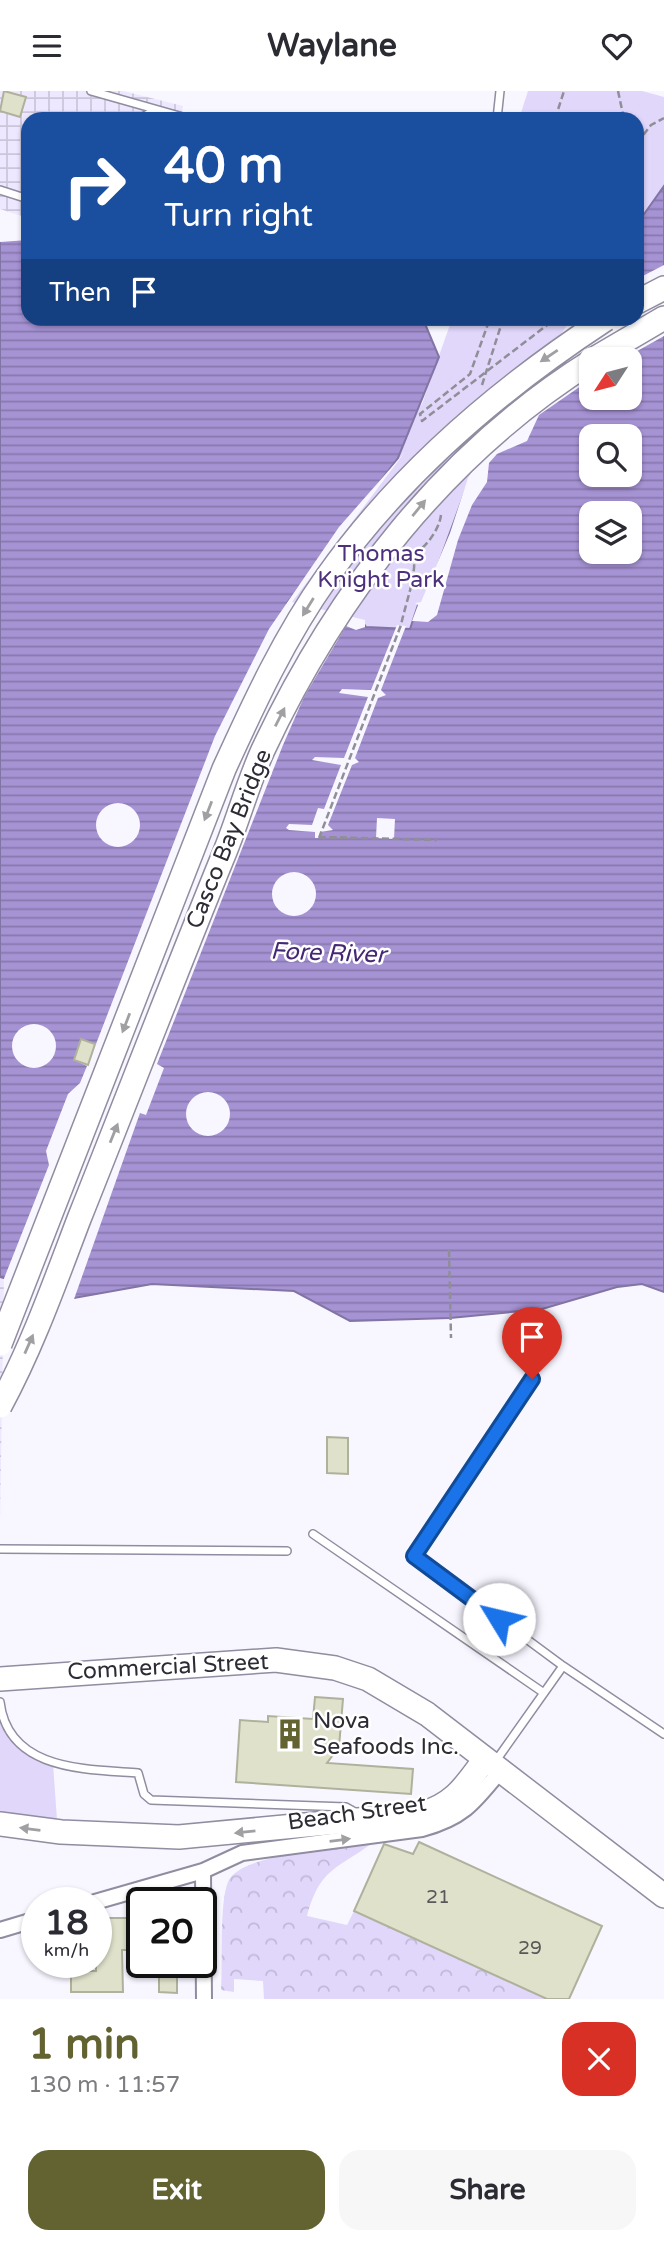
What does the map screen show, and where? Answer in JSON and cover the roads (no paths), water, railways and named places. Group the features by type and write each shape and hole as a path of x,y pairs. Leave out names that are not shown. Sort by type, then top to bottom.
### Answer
{"main road":[{"path":"644,298 664,288"},
{"name":"Casco Bay Bridge","path":"615,347 664,318"},
{"name":"Casco Bay Bridge","path":"0,1344 224,769 253,704 287,640 334,568 372,518 425,462 482,409 543,360 595,326"},
{"name":"Casco Bay Bridge","path":"0,1406 52,1288 262,753 303,672 362,579 434,489 506,423 579,370"},
{"name":"Commercial Street","path":"0,1679 276,1660 335,1668 368,1679 399,1695 664,1896"},
{"path":"0,1825 61,1832 179,1837 421,1814 442,1808 492,1765"}],"street":[{"name":"Beach Street","path":"112,1897 203,1871 243,1853 422,1829 445,1822 468,1809 492,1765"},
{"path":"203,1871 204,1999"},
{"path":"0,1930 21,1924"}],"lane":[{"path":"91,91 166,112"},
{"path":"498,112 500,91"},
{"path":"150,112 155,109"},
{"path":"0,190 21,197"},
{"path":"532,1379 414,1556 563,1666 664,1734"},
{"path":"313,1534 544,1693"},
{"path":"0,1549 287,1551"},
{"path":"492,1765 563,1666"},
{"path":"0,1702 1,1712 13,1733 41,1759 91,1770 138,1773 144,1794 151,1800 346,1807 367,1819"}],"water":[{"name":"Fore River","path":"664,186 664,1292 642,1284 617,1287 542,1309 450,1318 350,1321 294,1291 152,1284 74,1298 0,1277 0,218 21,225 21,326 426,326 439,357 398,458 287,603 364,624 366,627 410,629 418,605 423,606 467,486 570,326 644,326 644,214"}],"place":[{"name":"Nova Seafoods Inc.","path":"290,1734"}],"park label":[{"name":"Thomas Knight Park","path":"381,567"}]}
